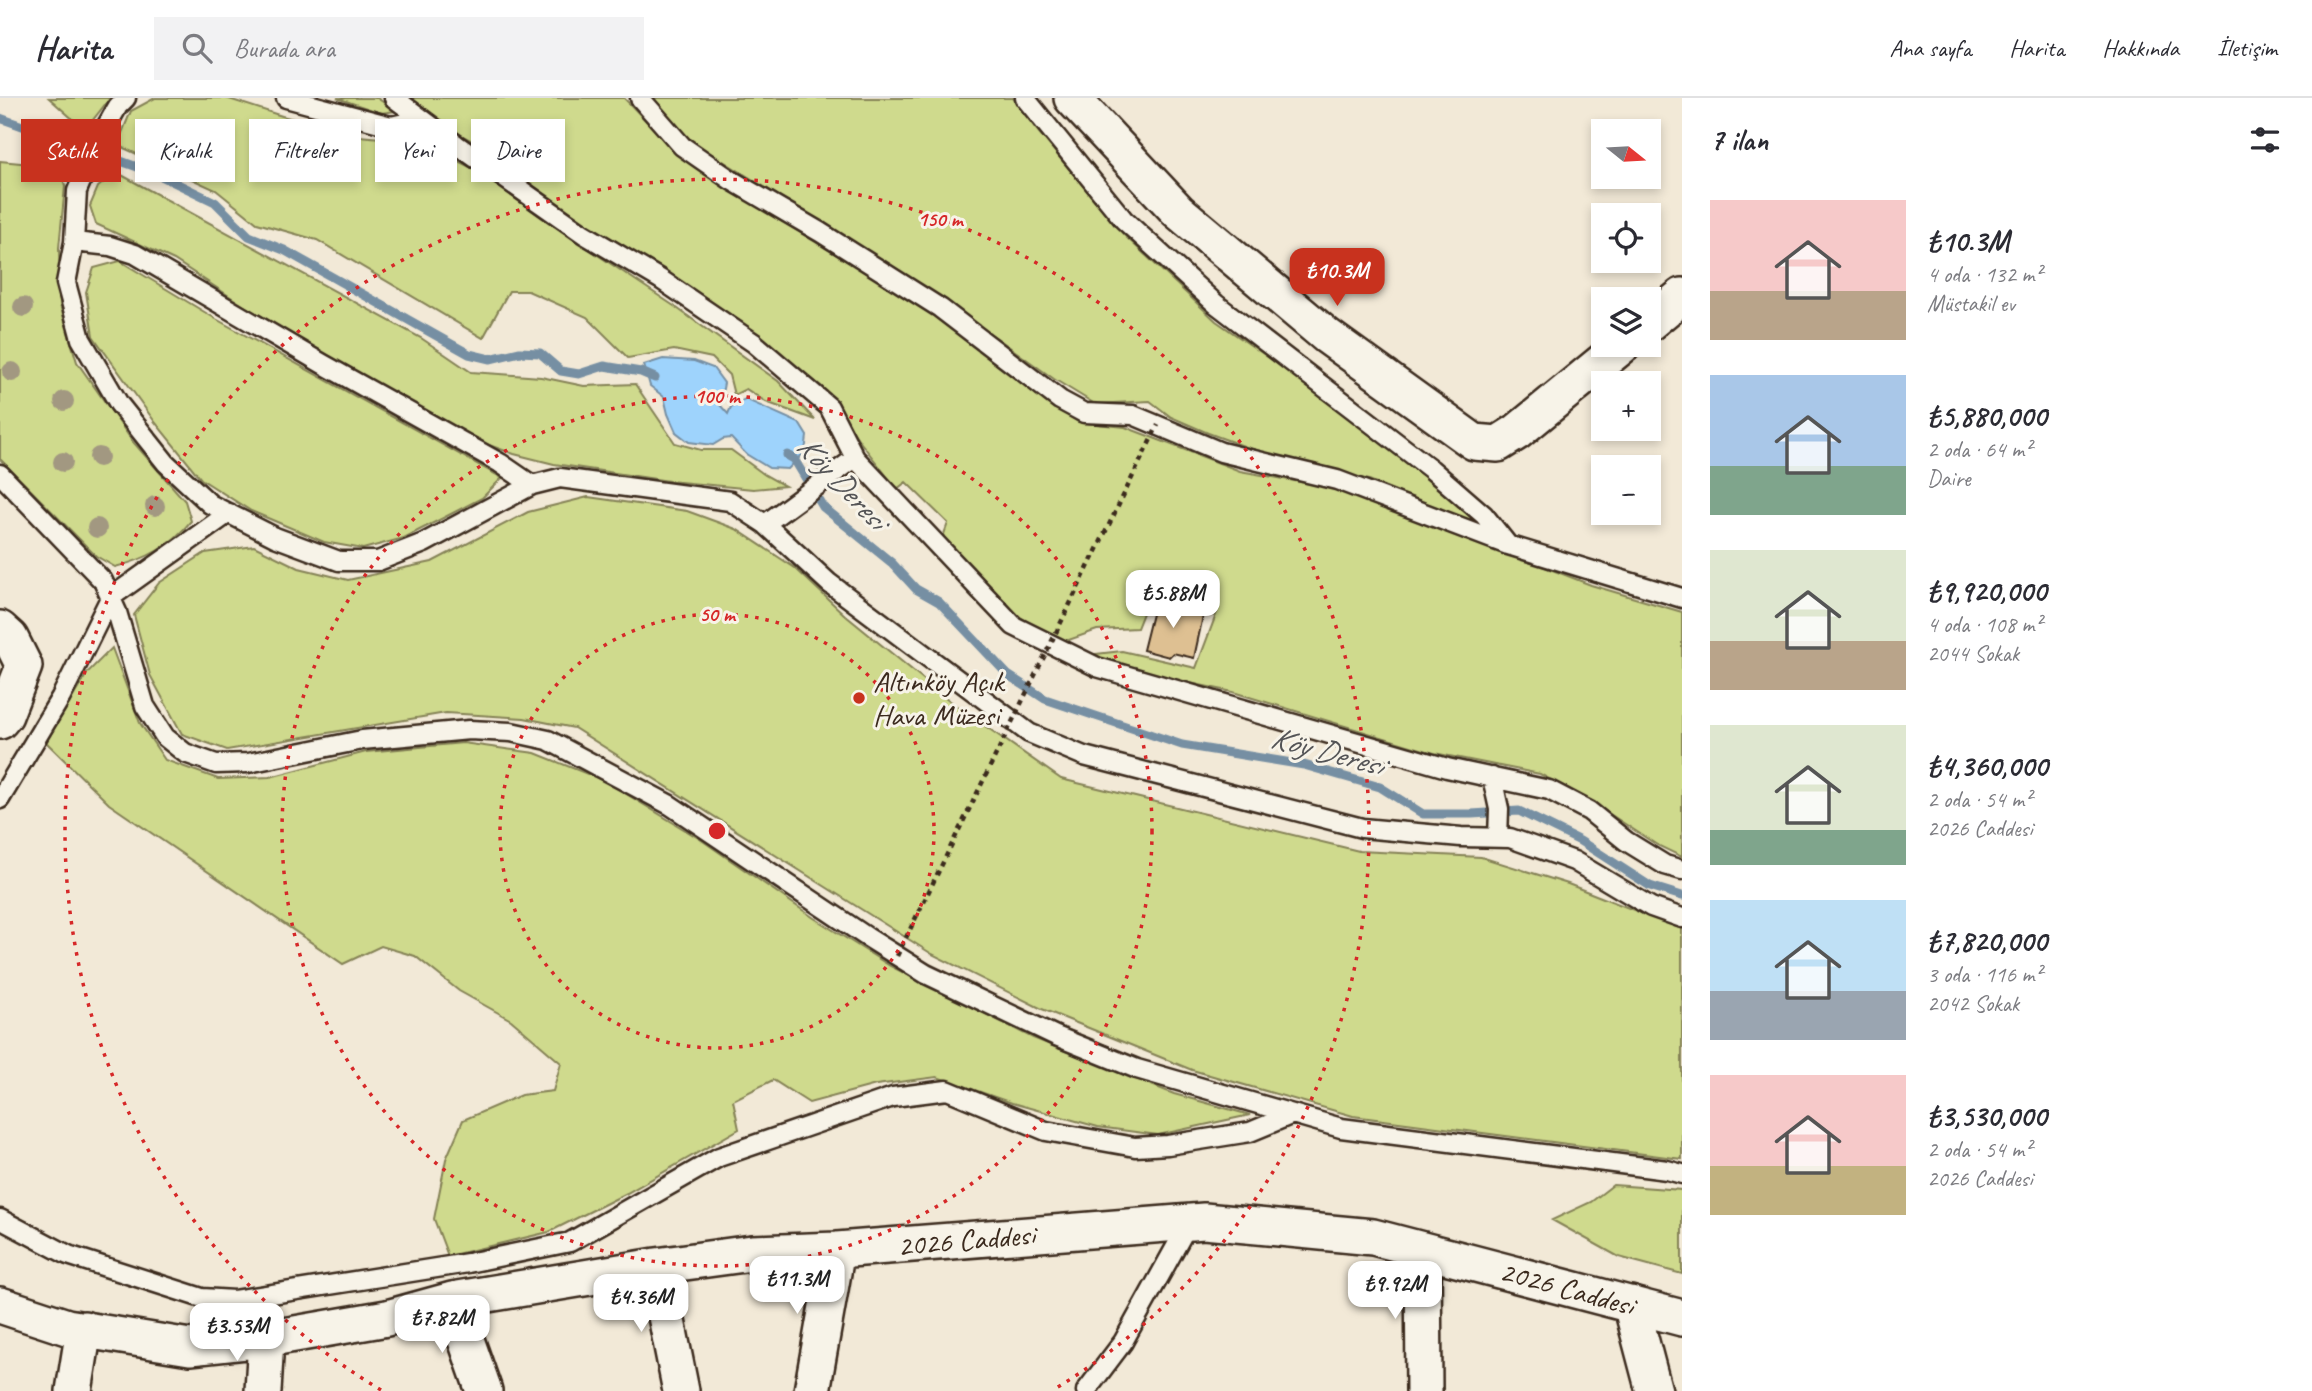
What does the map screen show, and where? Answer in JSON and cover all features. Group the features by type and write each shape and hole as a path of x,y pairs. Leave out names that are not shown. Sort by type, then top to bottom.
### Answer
{"street":[{"path":"1072,98 1178,211 1327,336 1474,442 1498,444 1517,432 1608,357"},
{"path":"1661,313 1682,296"},
{"path":"0,629 10,638 24,666 5,715 0,721"},
{"name":"2026 Caddesi","path":"0,1306 67,1327 190,1347 267,1339 387,1318 452,1300 752,1253 837,1250 1204,1221 1373,1237 1682,1318"},
{"path":"812,1391 837,1250"},
{"path":"1423,1250 1424,1391"},
{"path":"656,1266 681,1391"},
{"path":"452,1300 484,1391"},
{"path":"1631,1304 1654,1391"},
{"path":"74,1391 84,1329"},
{"path":"262,1391 267,1339"}],"lane":[{"path":"126,98 118,106 98,141 76,191 74,242 66,283 81,339 119,404 166,463 210,504 275,537 339,561 378,561 424,543 532,485 560,478 730,501 765,524 829,583 1030,733 1084,756 1362,828 1461,837 1510,838 1574,861 1651,907 1682,918"},
{"path":"286,98 375,122"},
{"path":"394,98 422,119"},
{"path":"640,98 682,146 732,180 940,308 1060,400 1084,413 1133,415 1221,452 1337,480 1507,545 1682,598"},
{"path":"1025,98 1124,220 1216,304 1431,469 1484,515 1507,545"},
{"path":"457,144 584,234 660,279 754,343 829,407 855,458 1014,626 1097,667 1447,768 1549,790 1589,811 1626,841 1655,859 1682,870"},
{"path":"74,242 110,246 135,254 500,463 532,485"},
{"path":"765,524 855,458"},
{"path":"0,474 103,581 145,706 165,737 185,753 216,764 248,763 362,740 469,730 511,733 548,740 670,805 926,974 1044,1031 1137,1069 1341,1128 1682,1174"},
{"path":"0,799 61,697 110,598 229,513"},
{"path":"1492,777 1499,809 1498,838"},
{"path":"0,1219 68,1255 202,1298 234,1300 468,1263 570,1242 719,1157 893,1097 947,1090 1046,1131 1135,1147 1168,1145 1250,1132 1293,1114"},
{"path":"1086,1391 1123,1342 1189,1223"}],"path":[{"path":"897,956 1158,425"}],"green space":[{"path":"49,98 110,98 94,119 73,119"},
{"path":"155,98 226,98 294,119 249,119 249,182 361,182 361,136 375,137 375,182 457,182 457,160 471,168 471,182 493,182 778,381 815,420 766,402 746,389 734,395 729,375 712,358 674,350 628,358 587,317 528,291 509,291 483,338 317,240 257,223 216,190 198,182 235,182 235,119 135,119 135,153 121,147 121,135 131,111"},
{"path":"337,98 377,98 396,111 381,113"},
{"path":"405,98 624,98 671,147 703,173 925,309 1028,388 1078,422 1125,427 1240,471 1349,491 1591,585 1682,612 1682,857 1657,845 1590,801 1540,774 1434,753 1233,692 1161,677 1087,655 1122,651 1196,668 1217,612 1194,592 1151,593 1137,628 1097,630 1066,641 1045,633 1019,616 943,537 948,523 906,482 897,489 822,387 757,336 609,239 529,182 565,182 565,119 471,119 471,140 457,132 457,119 434,119"},
{"path":"651,98 1013,98 1124,235 1216,321 1448,490 1481,526 1369,480 1260,452 1208,433 1171,417 1150,401 1095,404 798,208 691,141"},
{"path":"0,161 21,163 21,182 64,182 59,248 60,305 77,362 133,442 185,501 191,521 175,538 157,551 115,567 96,556 0,459"},
{"path":"121,175 421,338 471,372 541,377 584,386 635,384 675,443 701,450 731,450 785,486 753,489 669,481 554,464 475,440 255,313 174,260 96,224 90,206 98,187 104,182 121,182"},
{"path":"120,261 216,319 502,478 482,498 404,538 363,549 324,542 251,511 201,479 155,422 93,336 86,292 94,268"},
{"path":"588,497 687,511 736,529 795,568 846,616 955,705 1061,779 1359,851 1481,857 1568,884 1682,929 1682,1159 1353,1116 1192,1070 1042,1009 932,954 574,728 524,718 446,713 227,750 182,734 150,675 134,615 159,583 205,553 254,546 299,568 348,580 432,562 528,512"},
{"path":"112,648 140,723 165,760 218,779 270,777 366,752 463,743 535,753 605,781 700,839 814,918 890,966 1033,1038 1174,1094 1250,1115 1158,1135 1098,1127 1012,1103 937,1077 876,1085 809,1103 773,1080 733,1100 739,1129 627,1193 549,1232 448,1256 434,1219 446,1159 463,1120 521,1095 553,1091 561,1063 511,1020 459,991 415,956 381,946 343,964 109,804 46,742 88,672"},
{"path":"1613,1185 1682,1190 1682,1274 1619,1257 1552,1220 1591,1202"}],"water":[{"path":"663,359 694,361 713,368 724,383 720,405 728,414 731,407 745,399 799,423 807,436 805,452 788,469 769,468 746,454 731,438 713,445 689,442 676,432 664,397 650,386 644,365"}],"building":[{"path":"1156,598 1184,606 1186,611 1203,616 1194,658 1173,653 1169,657 1143,650"}],"waterway":[{"name":"Köy Deresi","path":"0,118 157,174 215,202 249,236 284,250 469,354 490,359 520,352 540,353 561,371 579,374 604,366 641,372 655,378"},
{"name":"Köy Deresi","path":"787,455 794,459 823,507 892,563 916,589 939,602 1008,675 1045,699 1182,745 1304,765 1380,787 1423,814 1519,811 1580,841 1650,886 1682,896"}],"place":[{"name":"Altınköy Açık Hava Müzesi","path":"859,698"}]}
